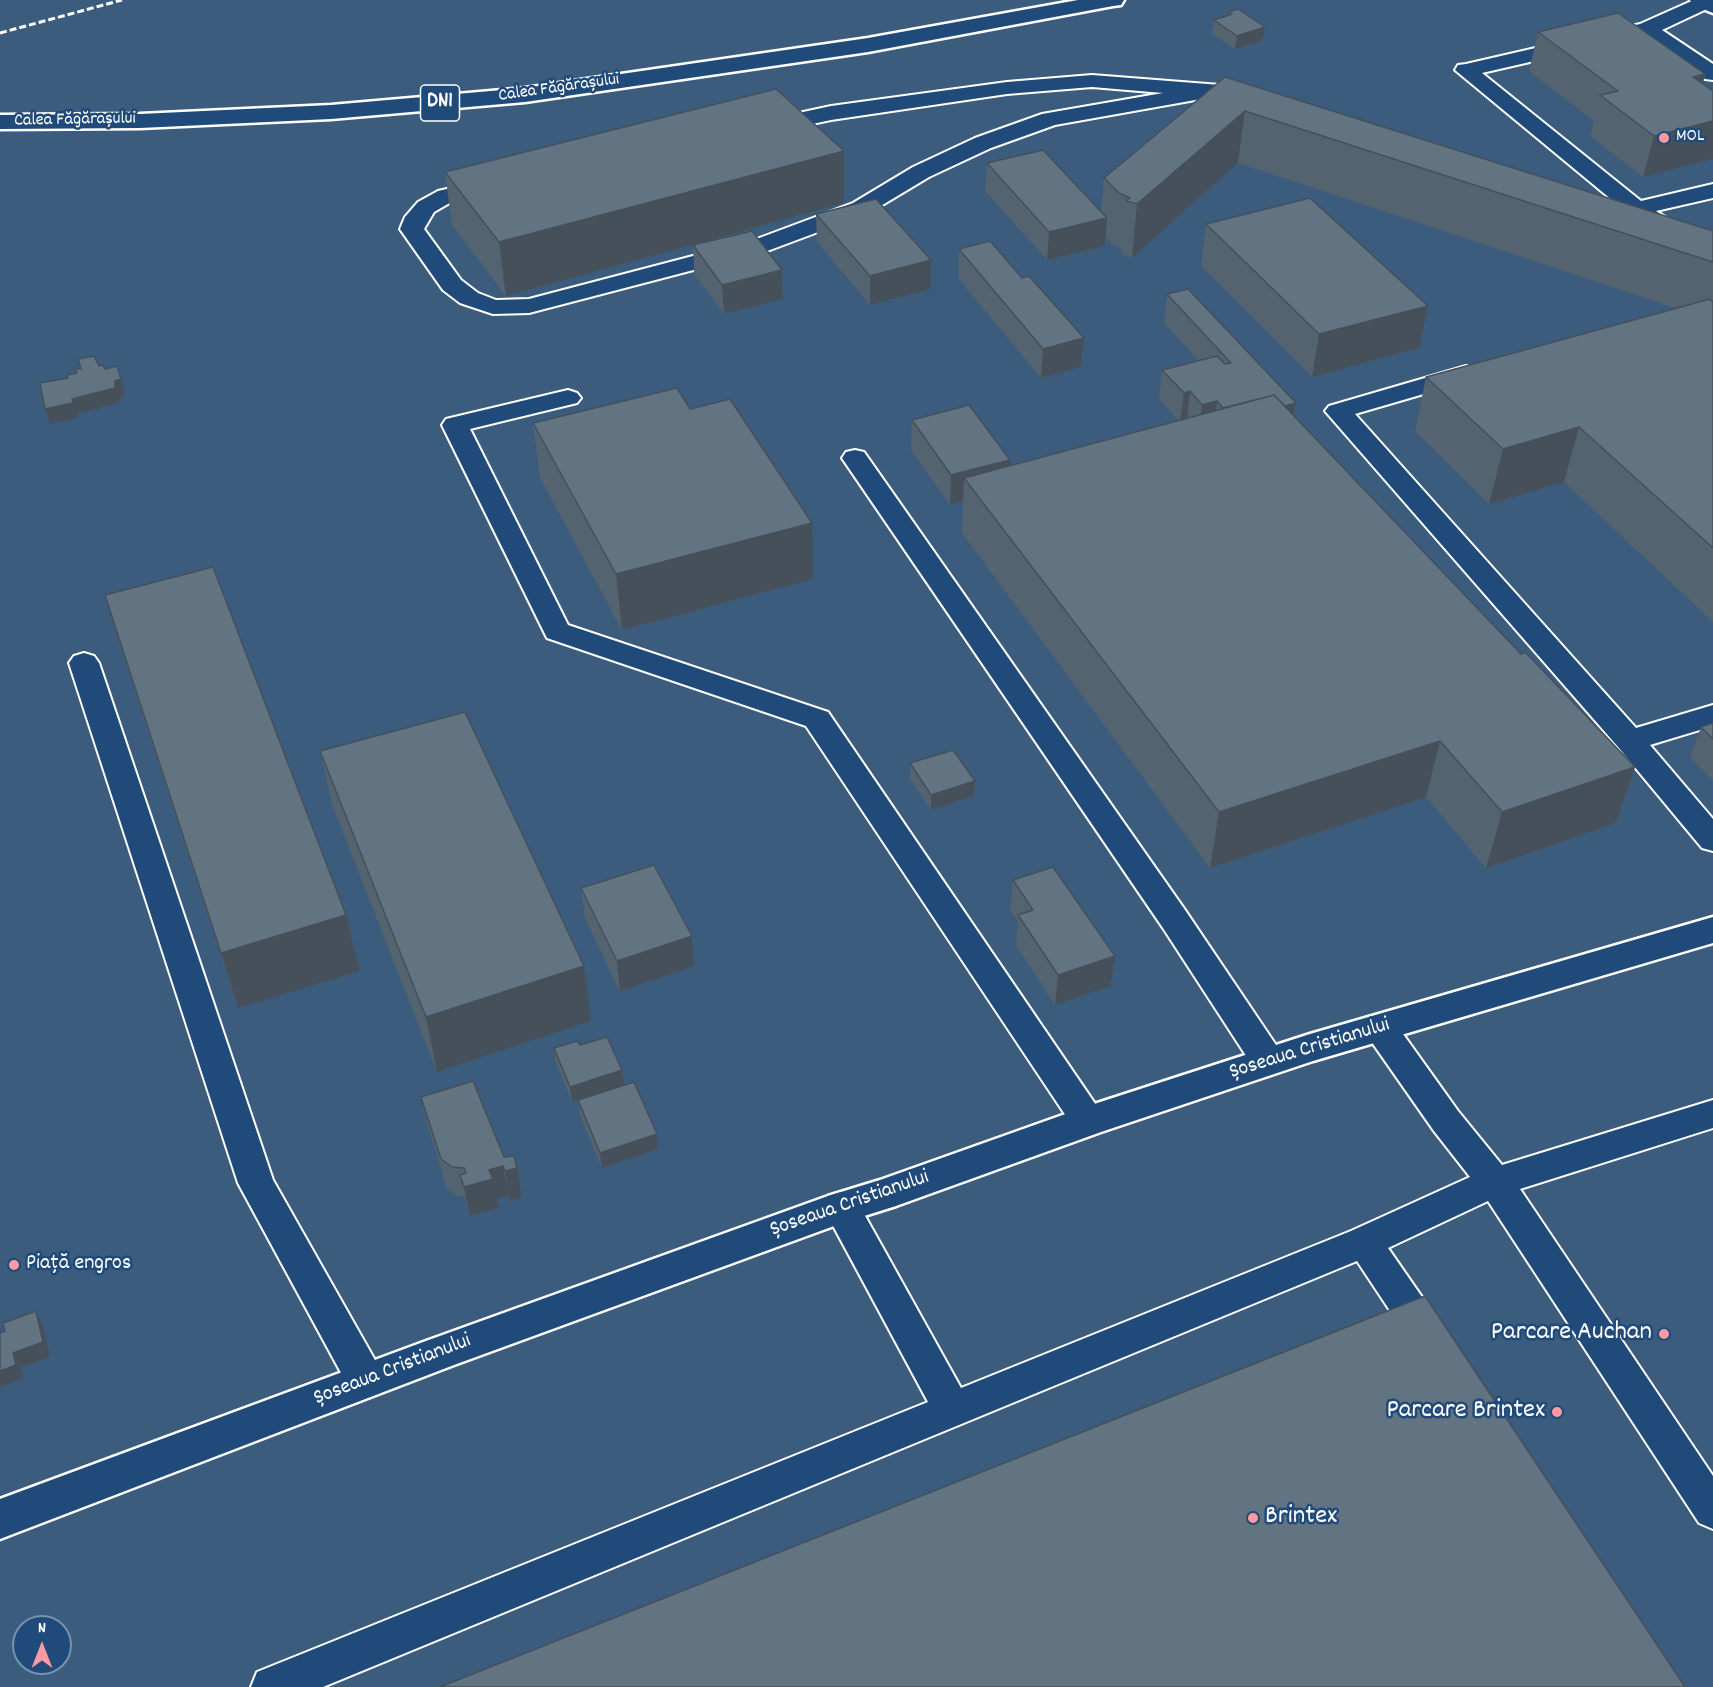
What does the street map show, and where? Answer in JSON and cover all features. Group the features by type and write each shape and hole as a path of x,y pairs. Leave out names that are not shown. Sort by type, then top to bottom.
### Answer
{"main road":[{"name":"Calea Făgărașului","path":"4,122 140,121 332,112 525,95 868,45 1113,0"},
{"name":"Șoseaua Cristianului","path":"0,1519 366,1381 841,1207 883,1195 1088,1120 1268,1061 1713,930"}],"lane":[{"path":"1642,237 1685,241 1637,209 1466,70 1647,29 1706,2"},
{"path":"1647,29 1713,74"},
{"path":"1602,40 1621,54"},
{"path":"750,130 831,113 1007,88 1092,81 1233,92 1266,102"},
{"path":"516,181 446,196 426,207 417,217 412,229 452,285 469,298 493,307 529,306 762,245 861,208 921,172 983,142 1050,119 1201,93 1233,92"},
{"path":"1637,209 1713,191"},
{"path":"1495,366 1338,411 1630,741 1713,840"},
{"path":"568,398 455,425 557,631 817,719 1088,1120"},
{"path":"855,458 1174,919 1268,1061"},
{"path":"84,663 256,1183 366,1381"},
{"path":"1630,741 1713,715"},
{"path":"1381,1029 1446,1120 1495,1182 1713,1510"},
{"path":"272,1687 1364,1242 1495,1182 1713,1114"},
{"path":"841,1207 952,1409"},
{"path":"1364,1242 1450,1371"}],"shaded area":[{"path":"0,0 1713,0 1713,1687 0,1687"}],"building":[{"path":"1238,9 1265,27 1237,36 1214,20 1232,14 1229,12"},
{"path":"1618,13 1705,74 1693,77 1713,91 1713,121 1654,136 1600,95 1618,91 1538,32"},
{"path":"1225,77 1713,231 1713,262 1245,111 1137,204 1126,201 1130,198 1119,193 1104,178"},
{"path":"776,89 844,151 499,242 445,172"},
{"path":"1043,150 1107,218 1049,232 987,163"},
{"path":"1310,198 1428,306 1319,334 1206,224"},
{"path":"876,199 931,260 870,276 816,214"},
{"path":"752,231 782,270 722,285 693,245"},
{"path":"990,241 1022,278 1029,276 1084,338 1043,349 959,249"},
{"path":"1188,289 1296,403 1285,406 1274,395 1223,408 1217,401 1202,405 1190,391 1184,393 1162,370 1217,356 1225,364 1231,363 1167,294"},
{"path":"1710,299 1713,302 1713,548 1579,427 1503,449 1426,377"},
{"path":"94,356 99,366 103,365 105,369 117,366 121,379 115,381 115,388 72,399 73,403 45,409 40,383 68,378 67,375 77,373 75,369 81,369 78,359"},
{"path":"677,388 690,409 730,399 812,523 616,574 533,423"},
{"path":"1274,395 1521,654 1525,652 1635,767 1502,812 1440,741 1219,812 964,478"},
{"path":"969,405 1010,460 951,475 912,420"},
{"path":"213,567 346,915 221,953 105,595"},
{"path":"465,712 584,966 426,1017 320,751"},
{"path":"1713,723 1713,739 1701,727"},
{"path":"953,750 975,781 931,795 910,763"},
{"path":"654,865 692,936 617,961 581,888"},
{"path":"1053,867 1115,956 1058,975 1018,915 1033,910 1013,880"},
{"path":"607,1037 622,1070 570,1087 554,1048 577,1041 580,1045"},
{"path":"473,1081 504,1157 514,1156 517,1168 505,1171 503,1166 489,1170 493,1179 464,1187 460,1175 466,1173 464,1168 452,1167 441,1159 421,1097"},
{"path":"634,1082 657,1134 600,1153 578,1100"},
{"name":"Brintex","path":"1425,1296 1685,1687 440,1687"},
{"path":"36,1311 43,1342 13,1353 16,1365 0,1371 0,1333 5,1331 3,1323"}],"railway":[{"path":"0,33 122,0"}],"place":[{"name":"MOL","path":"1664,138"},
{"name":"Piață engros","path":"14,1265"},
{"name":"Parcare Auchan","path":"1664,1334"},
{"name":"Parcare Brintex","path":"1557,1412"},
{"name":"Brintex","path":"1253,1518"}]}
